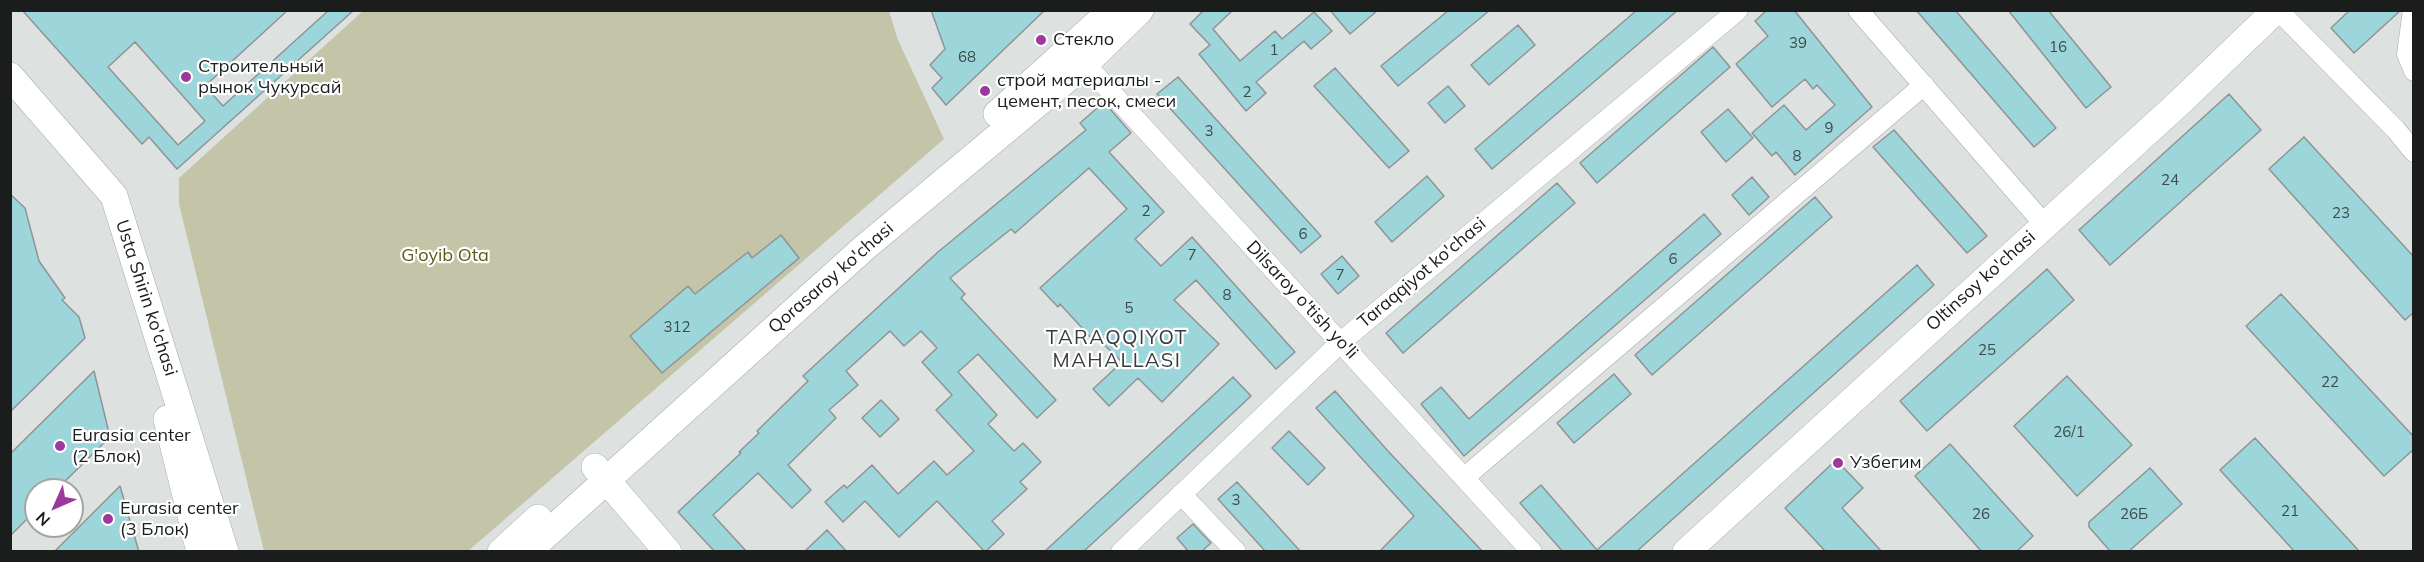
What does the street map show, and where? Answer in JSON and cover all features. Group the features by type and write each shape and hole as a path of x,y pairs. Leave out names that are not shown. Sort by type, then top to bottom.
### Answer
{"main road":[{"name":"Qorasaroy ko'chasi","path":"1078,56 1113,10"},
{"name":"Qorasaroy ko'chasi","path":"501,552 601,474 864,248 1078,56 1140,10"},
{"name":"Oltinsoy ko'chasi","path":"1695,549 2277,10"},
{"name":"Usta Shirin ko'chasi","path":"10,76 114,196 225,552"},
{"name":"Usta Shirin ko'chasi","path":"10,101 100,204 165,414 200,552"},
{"name":"Qorasaroy ko'chasi","path":"527,552 601,474"},
{"path":"601,474 668,552"}],"street":[{"name":"Taraqqiyot ko'chasi","path":"1121,552 1341,342 1738,10"},
{"path":"1858,10 2044,224"},
{"path":"2277,10 2396,130 2414,152"},
{"path":"2413,10 2407,54 2414,71"},
{"name":"Dilsaroy o'tish yo'li","path":"1078,56 1532,552"},
{"path":"1465,477 1924,85"},
{"path":"1181,494 1236,552"}],"green space":[{"name":"G'oyib Ota","path":"364,10 889,11 898,40 944,139 467,552 264,551 179,204 179,178"}],"building":[{"name":"Строительный рынок Чукурсай","path":"22,10 288,10 205,86 223,106 329,10 354,10 177,169 149,137 142,144","holes":["135,42 205,121 178,145 108,67"]},
{"path":"931,10 1045,10 946,105 932,88 942,78 930,65 945,49"},
{"path":"1204,10 1233,10 1213,29 1240,61 1275,31 1282,39 1314,12 1332,31 1311,49 1304,41 1256,82 1266,93 1246,111 1199,54 1210,45 1190,24"},
{"path":"1330,10 1378,10 1350,34"},
{"path":"1449,10 1490,10 1398,86 1381,66"},
{"path":"1637,10 1678,10 1492,169 1475,149"},
{"path":"1767,10 1794,10 1872,107 1795,175 1776,152 1772,156 1752,133 1784,105 1806,130 1835,105 1817,85 1813,89 1805,79 1772,107 1736,64 1768,36 1755,21"},
{"path":"1916,10 1955,10 2056,128 2034,147"},
{"path":"2008,10 2048,10 2111,87 2086,108"},
{"path":"2350,10 2401,10 2354,53 2331,28"},
{"path":"1518,25 1535,45 1489,85 1471,65"},
{"path":"1713,47 1730,67 1597,183 1580,163"},
{"path":"1335,68 1409,151 1389,168 1314,86"},
{"path":"1178,77 1321,236 1301,253 1157,94"},
{"path":"1448,86 1465,106 1445,123 1428,103"},
{"path":"2229,94 2261,130 2110,265 2079,230"},
{"path":"1104,102 1131,133 1109,152 1164,212 1135,239 1161,266 1192,237 1295,352 1276,369 1196,280 1174,300 1219,344 1162,402 1138,378 1109,406 1093,389 1122,362 1097,338 1094,341 1060,304 1058,307 1040,288 1127,209 1089,168 1015,233 1011,229 950,278 965,294 961,298 1056,400 1037,418 978,354 958,372 997,415 988,424 1014,451 1023,443 1041,462 1020,482 1027,489 992,521 1004,534 985,552 937,501 899,537 865,501 843,522 825,502 844,485 847,488 872,465 898,494 934,461 947,475 974,451 936,410 952,395 922,362 937,348 921,331 904,346 890,331 846,371 858,385 829,410 836,418 788,465 811,490 792,508 758,473 713,515 747,552 715,552 678,512 741,453 739,452 759,433 757,431 808,381 803,376 938,252 1086,130 1080,123"},
{"path":"1728,109 1753,138 1726,162 1701,132"},
{"path":"1894,130 1987,236 1967,253 1873,147"},
{"path":"2304,137 2414,257 2414,312 2405,320 2269,169"},
{"path":"1427,176 1444,196 1392,242 1375,222"},
{"path":"1752,177 1769,197 1749,215 1732,195"},
{"path":"1557,183 1575,203 1403,353 1386,333"},
{"path":"10,194 25,208 39,261 65,298 62,300 79,317 85,338 10,412"},
{"path":"1815,197 1832,217 1652,375 1635,355"},
{"path":"1704,214 1721,234 1464,456 1421,404 1441,387 1469,419"},
{"path":"781,235 799,258 662,373 630,336 688,286 695,294 748,252 752,258"},
{"path":"1342,256 1359,276 1338,294 1321,274"},
{"path":"1917,265 1934,285 1636,552 1563,552 1520,503 1541,485 1597,550"},
{"path":"2047,269 2074,300 1927,431 1900,401"},
{"path":"2281,294 2414,437 2414,449 2384,476 2246,326"},
{"name":"Eurasia center (2 Блок)","path":"94,371 110,437 68,478 24,478 24,522 10,536 10,454"},
{"path":"1614,374 1631,394 1574,443 1557,423"},
{"path":"2067,376 2132,445 2077,496 2014,426"},
{"path":"1233,377 1251,396 1170,472 1083,552 1044,552"},
{"path":"1335,391 1483,552 1379,552 1414,516 1316,408"},
{"path":"881,400 899,419 880,437 862,418"},
{"path":"1289,431 1325,468 1308,485 1272,448"},
{"path":"2255,438 2360,552 2295,552 2220,470"},
{"path":"1950,444 2033,536 2016,552 1982,552 1915,476"},
{"path":"1836,460 1863,488 1842,508 1882,552 1826,552 1785,508"},
{"path":"2150,468 2182,504 2128,552 2111,552 2089,527 2089,522"},
{"path":"1237,482 1301,552 1266,552 1218,499"},
{"name":"Eurasia center (3 Блок)","path":"120,486 139,552 54,552 68,538 84,538 84,522"},
{"path":"1193,524 1211,543 1201,552 1189,552 1177,538"},
{"path":"827,530 847,552 804,552"}],"place":[{"name":"Стекло","path":"1041,40"},
{"name":"Строительный рынок Чукурсай","path":"186,77"},
{"name":"строй материалы - цемент, песок, смеси","path":"985,91"},
{"name":"Eurasia center (2 Блок)","path":"60,446"},
{"name":"Узбегим","path":"1838,463"},
{"name":"Eurasia center (3 Блок)","path":"108,519"}],"district":[{"name":"TARAQQIYOT MAHALLASI","path":"1117,350"}]}
